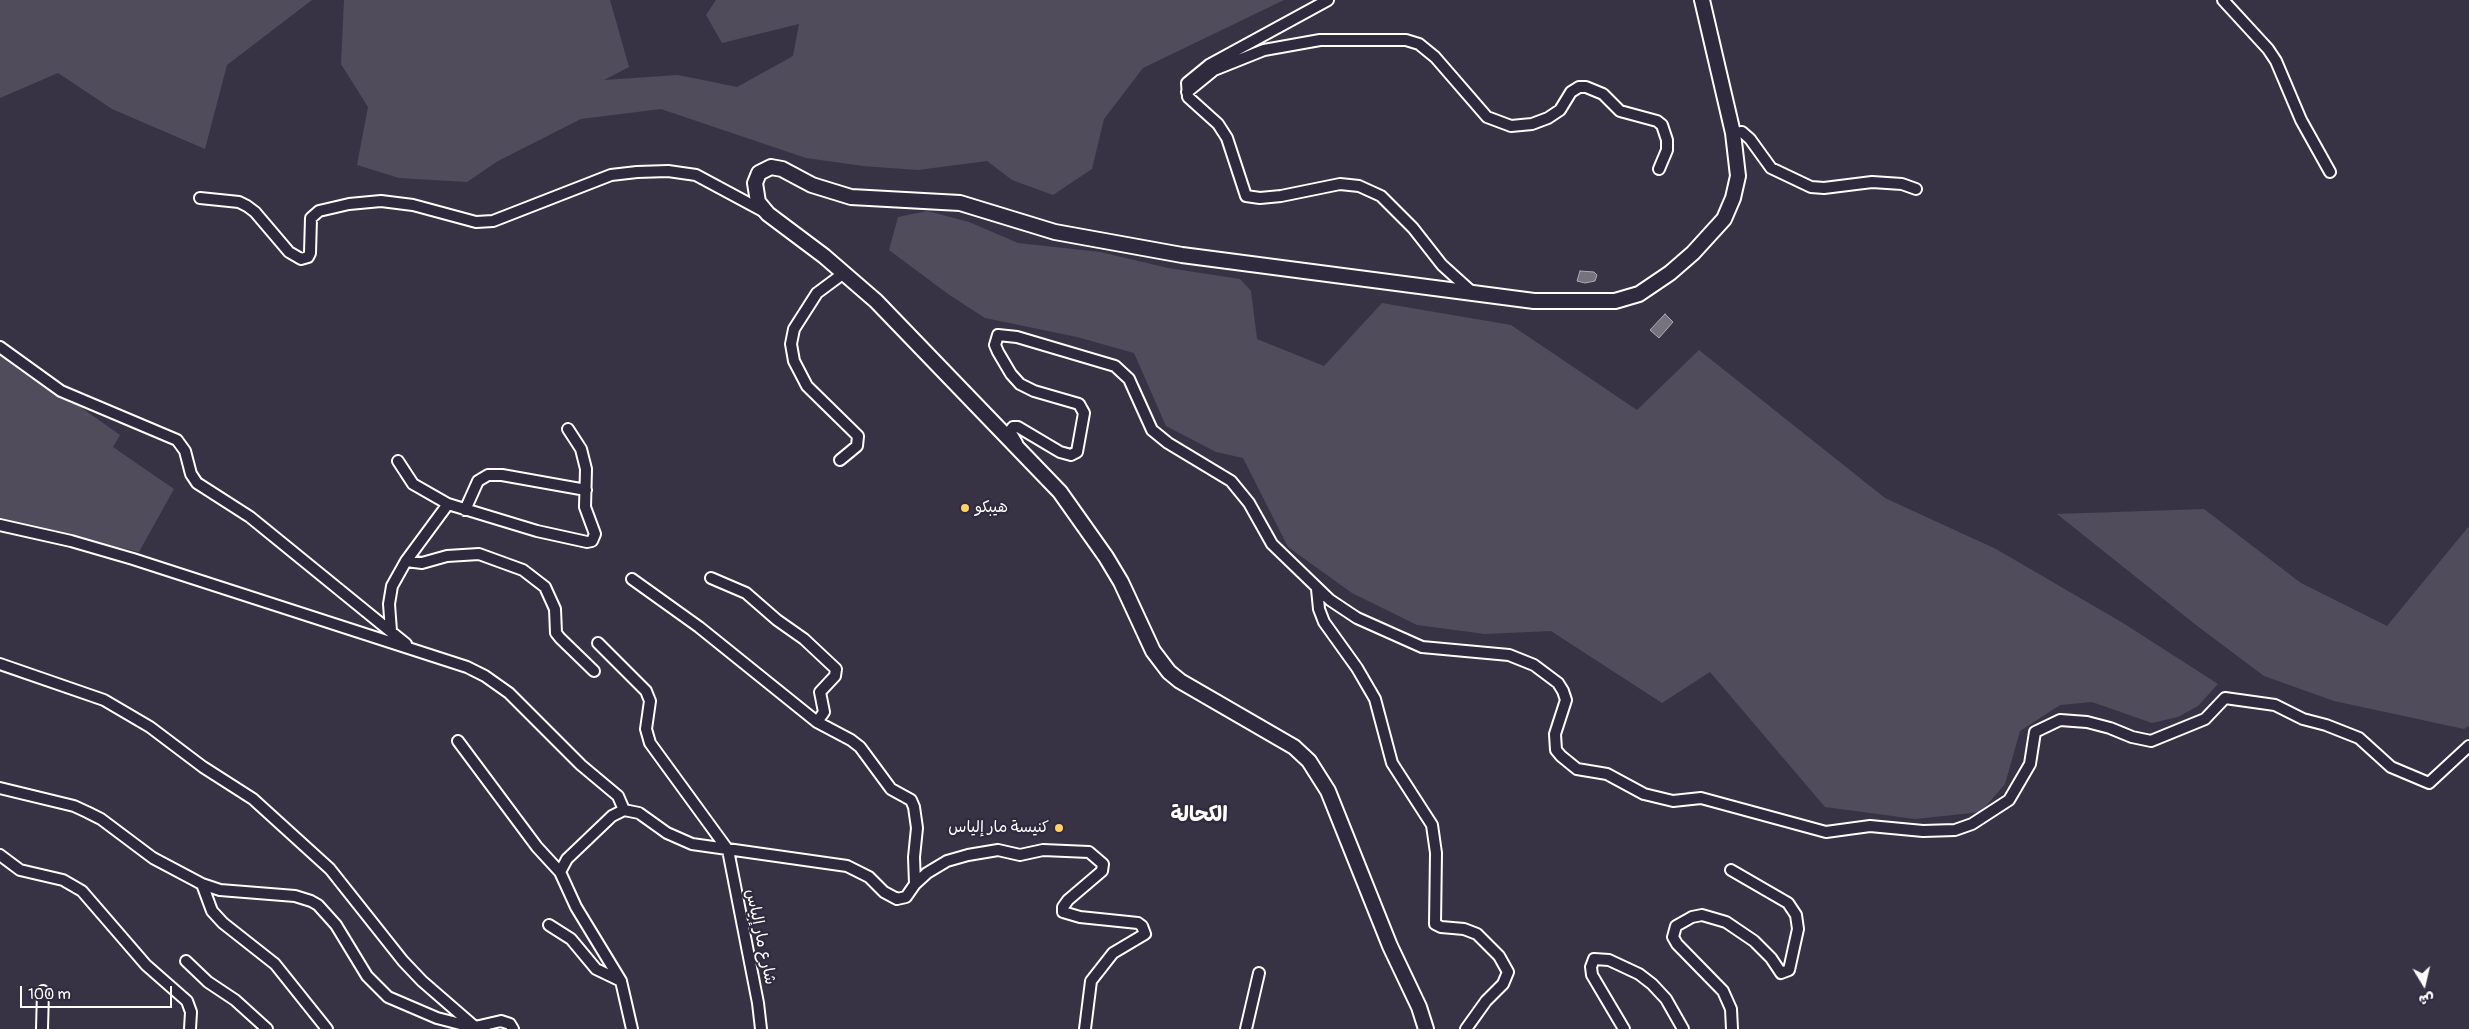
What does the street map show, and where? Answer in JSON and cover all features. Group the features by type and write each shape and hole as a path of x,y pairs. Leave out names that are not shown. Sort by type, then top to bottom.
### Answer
{"main road":[{"path":"1426,1029 1419,1007 1390,946 1322,780 1309,761 1294,748 1180,681 1168,672 1153,651 1121,582 1090,532 1049,479 876,301 844,273 768,214 758,202 756,183 759,173 771,167 782,169 812,186 851,197 960,203 1055,232 1182,255 1534,301 1615,301 1639,294 1670,273 1693,253 1724,219 1733,198 1738,176 1733,133 1702,0"}],"street":[{"path":"1328,0 1209,65 1187,84 1187,92 1192,100 1218,124 1227,138 1246,196 1260,198 1281,196 1340,184 1359,186 1381,196 1413,228 1442,265 1473,292"},
{"path":"2223,0 2268,48 2276,61 2301,120 2330,172"},
{"path":"1187,92 1214,70 1264,50 1320,40 1406,40 1420,44 1436,57 1487,117 1511,126 1532,124 1548,118 1560,110 1571,92 1579,87 1586,87 1603,94 1620,111 1656,121 1662,125 1667,140 1667,150 1659,169"},
{"path":"1733,133 1742,132 1750,139 1771,168 1811,187 1824,188 1872,182 1902,184 1916,189"},
{"path":"200,198 239,202 247,206 255,212 289,252 301,259 308,257 310,253 311,218 319,211 349,204 381,201 413,205 476,222 493,221 612,175 637,172 668,171 696,175 768,214"},
{"path":"840,460 857,446 858,436 807,386 794,361 791,344 794,329 817,293 844,273"},
{"path":"1018,446 1010,431 1013,427 1018,427 1060,452 1071,455 1077,452 1084,413 1079,404 1034,391 1020,384 1011,374 998,352 995,345 998,335 1017,337 1115,366 1129,379 1152,430 1168,443 1231,481 1249,503 1272,544 1317,590 1346,612 1414,644 1429,648 1509,655 1546,673 1558,683 1566,700 1555,734 1556,750 1577,769 1607,774 1644,794 1672,802 1700,798 1748,809 1826,832 1870,826 1924,831 1955,830 1972,824 2010,800 2030,764 2035,732 2060,720 2087,722 2110,728 2132,737 2151,741 2204,719 2225,698 2275,706 2303,719 2326,725 2359,738 2391,767 2429,783 2469,746"},
{"path":"0,347 61,391 177,440 185,451 191,474 196,483 250,517 391,631 408,647"},
{"path":"398,460 413,484 448,504 546,533 587,542 592,541 595,534 585,507 584,458 576,439 568,429"},
{"path":"465,510 478,481 488,475 502,475 586,490"},
{"path":"391,631 390,596 392,586 406,561 448,504"},
{"path":"0,525 71,541 133,559 455,662 485,676 497,684 594,776 618,796 624,810"},
{"path":"406,561 422,563 447,556 479,554 523,570 544,587 555,609 556,633 594,671"},
{"path":"711,578 746,593 811,645 836,669 835,676 820,692 824,712 817,722"},
{"path":"632,579 699,627 817,722 860,747 891,789 911,800 917,828 914,857 915,884"},
{"path":"1317,590 1319,609 1324,622 1357,668 1375,699 1392,763 1432,826 1436,853 1435,924 1441,927 1464,929 1477,934 1499,956 1508,972 1503,984 1486,1001 1466,1029"},
{"path":"598,643 646,691 650,701 646,729 650,743 692,798 728,850"},
{"path":"0,664 104,700 150,727 203,768 253,799 318,856 355,898 412,971 476,1028"},
{"path":"458,742 537,846 560,872 576,907 621,982 632,1029"},
{"path":"0,788 74,806 87,812 101,819 153,858 202,884 220,890 296,896 311,901 318,905 336,925 367,976 388,996 436,1018 476,1028 501,1021 510,1024 513,1029"},
{"path":"560,872 567,860 612,816 624,810 640,813 667,833 692,844 824,861 847,866 869,877 884,892 897,899 906,896 927,873 947,861 998,850 1020,855 1034,851 1084,851 1095,855 1103,864 1102,871 1068,900 1063,907 1063,912 1080,917 1138,923 1142,926 1145,934 1113,953 1091,980 1087,998 1085,1029"},
{"name":"شارع مار إلياس","path":"728,850 758,1004 761,1029"},
{"path":"0,855 20,870 63,880 82,891 146,965 186,1001 191,1012 190,1029"},
{"path":"1731,870 1788,903 1798,921 1791,964 1789,970 1784,973 1779,972 1771,958 1754,941 1726,922 1702,916 1692,917 1676,926 1674,937 1677,944 1723,991 1731,1009 1732,1029"},
{"path":"202,884 212,911 223,923 275,964 327,1029"},
{"path":"549,924 571,939 596,969 621,982"},
{"path":"1624,1029 1592,975 1591,966 1594,959 1609,960 1639,974 1652,984 1666,999 1683,1029"},
{"path":"186,961 208,982 240,1004 267,1029"},
{"path":"1246,1029 1259,973"},
{"path":"42,1029 43,991"}],"shaded area":[{"path":"0,0 312,0 227,65 205,149 112,109 58,73 0,98"},
{"path":"344,0 610,0 629,67 604,80 678,75 737,87 793,56 799,24 722,43 706,15 716,0 1284,0 1143,68 1104,119 1092,169 1053,195 1012,180 987,161 918,170 863,166 806,158 661,109 581,119 498,161 467,182 399,178 357,165 368,107 341,64"},
{"path":"927,211 969,222 1018,243 1100,252 1168,268 1240,279 1251,291 1257,339 1324,366 1382,303 1511,325 1637,410 1699,350 1885,498 1996,549 2123,623 2218,684 2198,706 2178,717 2152,723 2092,702 2060,705 2020,731 2005,784 1981,812 1915,819 1825,807 1710,672 1662,703 1551,631 1485,634 1417,625 1352,593 1288,547 1243,458 1216,452 1166,426 1134,353 1077,337 985,318 948,294 889,250 898,217"},
{"path":"1580,271 1594,272 1597,275 1595,281 1585,283 1577,281"},
{"path":"1665,314 1673,322 1659,338 1650,330"},
{"path":"0,350 120,435 113,447 174,489 139,552 0,519"},
{"path":"2204,509 2301,583 2387,626 2469,526 2469,726 2464,729 2334,701 2264,676 2196,625 2057,514"}],"place":[{"name":"هيبكو","path":"965,508"},
{"name":"كنيسة مار إلياس","path":"1059,828"}],"district":[{"name":"الكحالة","path":"1199,816"}]}
